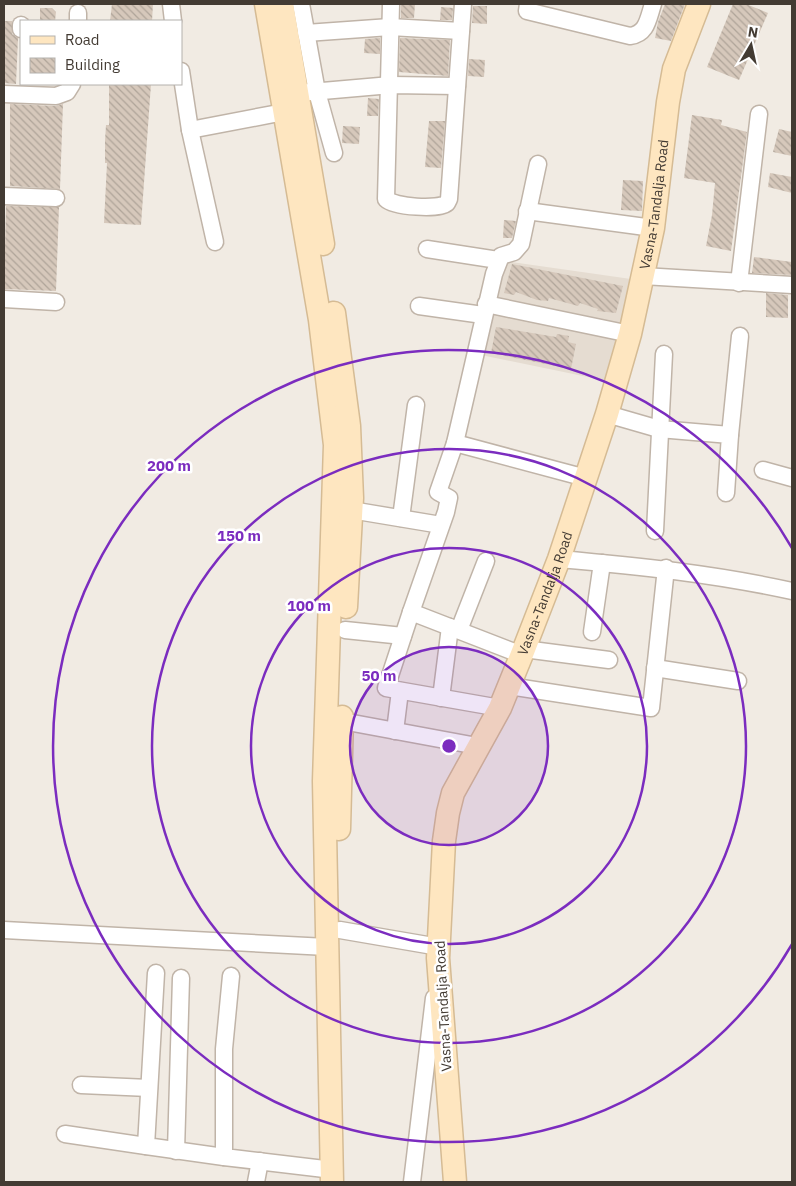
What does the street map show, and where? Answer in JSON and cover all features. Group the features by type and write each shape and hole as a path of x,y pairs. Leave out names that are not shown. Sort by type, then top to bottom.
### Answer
{"street":[{"path":"171,4 173,20"},
{"path":"65,1134 224,1158 260,1161 336,1178 334,939 351,510 349,426 342,355 295,98 266,4"},
{"path":"282,4 295,98 335,445 324,781 334,939"},
{"path":"301,4 306,33 295,98 334,154"},
{"path":"391,4 386,199 394,204 440,207 447,203 449,199 463,4"},
{"path":"528,4 527,11 630,36 639,35 644,30 653,4"},
{"name":"Vasna-Tandalja Road","path":"455,1182 439,953 444,841 448,814 453,793 477,746 500,708 510,686 559,559 607,414 630,334 653,228 668,102 674,69 699,4"},
{"path":"306,33 390,27 461,31"},
{"path":"182,78 190,130 215,242"},
{"path":"4,94 21,89 62,95 67,92 71,85"},
{"path":"190,130 295,98 390,85 457,86"},
{"path":"738,283 759,114"},
{"path":"500,708 386,688 449,498 438,492 455,443 498,260 501,256 518,249 538,164"},
{"path":"4,196 56,198"},
{"path":"528,211 653,228"},
{"path":"427,249 498,260"},
{"path":"643,276 792,285"},
{"path":"4,299 56,302"},
{"path":"419,306 485,310 630,334"},
{"path":"726,493 740,336"},
{"path":"655,531 664,354"},
{"path":"401,518 416,405"},
{"path":"607,414 659,429 730,435"},
{"path":"455,443 586,478"},
{"path":"763,470 792,478"},
{"path":"351,510 441,525"},
{"path":"559,559 666,568 719,576 792,591"},
{"path":"441,698 454,629 486,562"},
{"path":"592,632 602,563"},
{"path":"510,686 651,708 666,568"},
{"path":"411,612 454,629 523,652 609,660"},
{"path":"345,630 403,636"},
{"path":"655,668 738,681"},
{"path":"396,731 400,691"},
{"path":"342,722 477,746"},
{"path":"4,930 334,939 439,953 412,1182"},
{"path":"146,1146 156,972"},
{"path":"224,1158 224,1050 231,976"},
{"path":"176,1151 181,978"},
{"path":"82,1085 150,1088"},
{"path":"256,1182 260,1161"}],"shaded area":[{"path":"504,261 638,280 612,382 476,354"}],"building":[{"path":"112,4 153,4 152,20 110,20"},
{"path":"401,4 415,4 414,18 401,18"},
{"path":"665,4 685,4 671,41 655,38 658,22"},
{"path":"733,4 746,4 768,13 739,80 707,67"},
{"path":"473,6 487,6 487,24 472,23"},
{"path":"441,7 453,8 452,20 440,20"},
{"path":"40,8 52,8 56,12 55,20 40,20"},
{"path":"4,21 12,21 12,34 18,38 16,84 4,83"},
{"path":"380,38 380,54 364,53 365,39"},
{"path":"400,38 450,40 448,76 399,72"},
{"path":"469,59 485,60 484,77 468,76"},
{"path":"109,85 151,85 141,225 104,223 107,163 105,163 105,141 106,125 109,125"},
{"path":"368,98 379,99 378,116 367,116"},
{"path":"10,104 56,106 63,104 60,189 10,186"},
{"path":"692,115 722,120 721,125 747,132 731,251 706,246 712,215 715,183 684,178"},
{"path":"429,121 445,121 441,168 425,167"},
{"path":"343,126 360,127 359,144 342,143"},
{"path":"779,129 792,132 792,156 773,152"},
{"path":"770,173 792,177 792,193 768,187"},
{"path":"623,180 643,181 642,211 621,210"},
{"path":"6,206 59,207 56,291 4,289"},
{"path":"504,220 516,221 512,238 503,238"},
{"path":"754,257 792,262 792,275 752,273"},
{"path":"512,264 623,286 616,313 597,311 598,309 580,303 578,306 549,298 548,301 537,300 516,292 514,295 504,293"},
{"path":"766,293 788,295 788,318 766,317"},
{"path":"496,327 556,337 557,334 569,336 568,342 576,344 571,369 491,353"}]}
